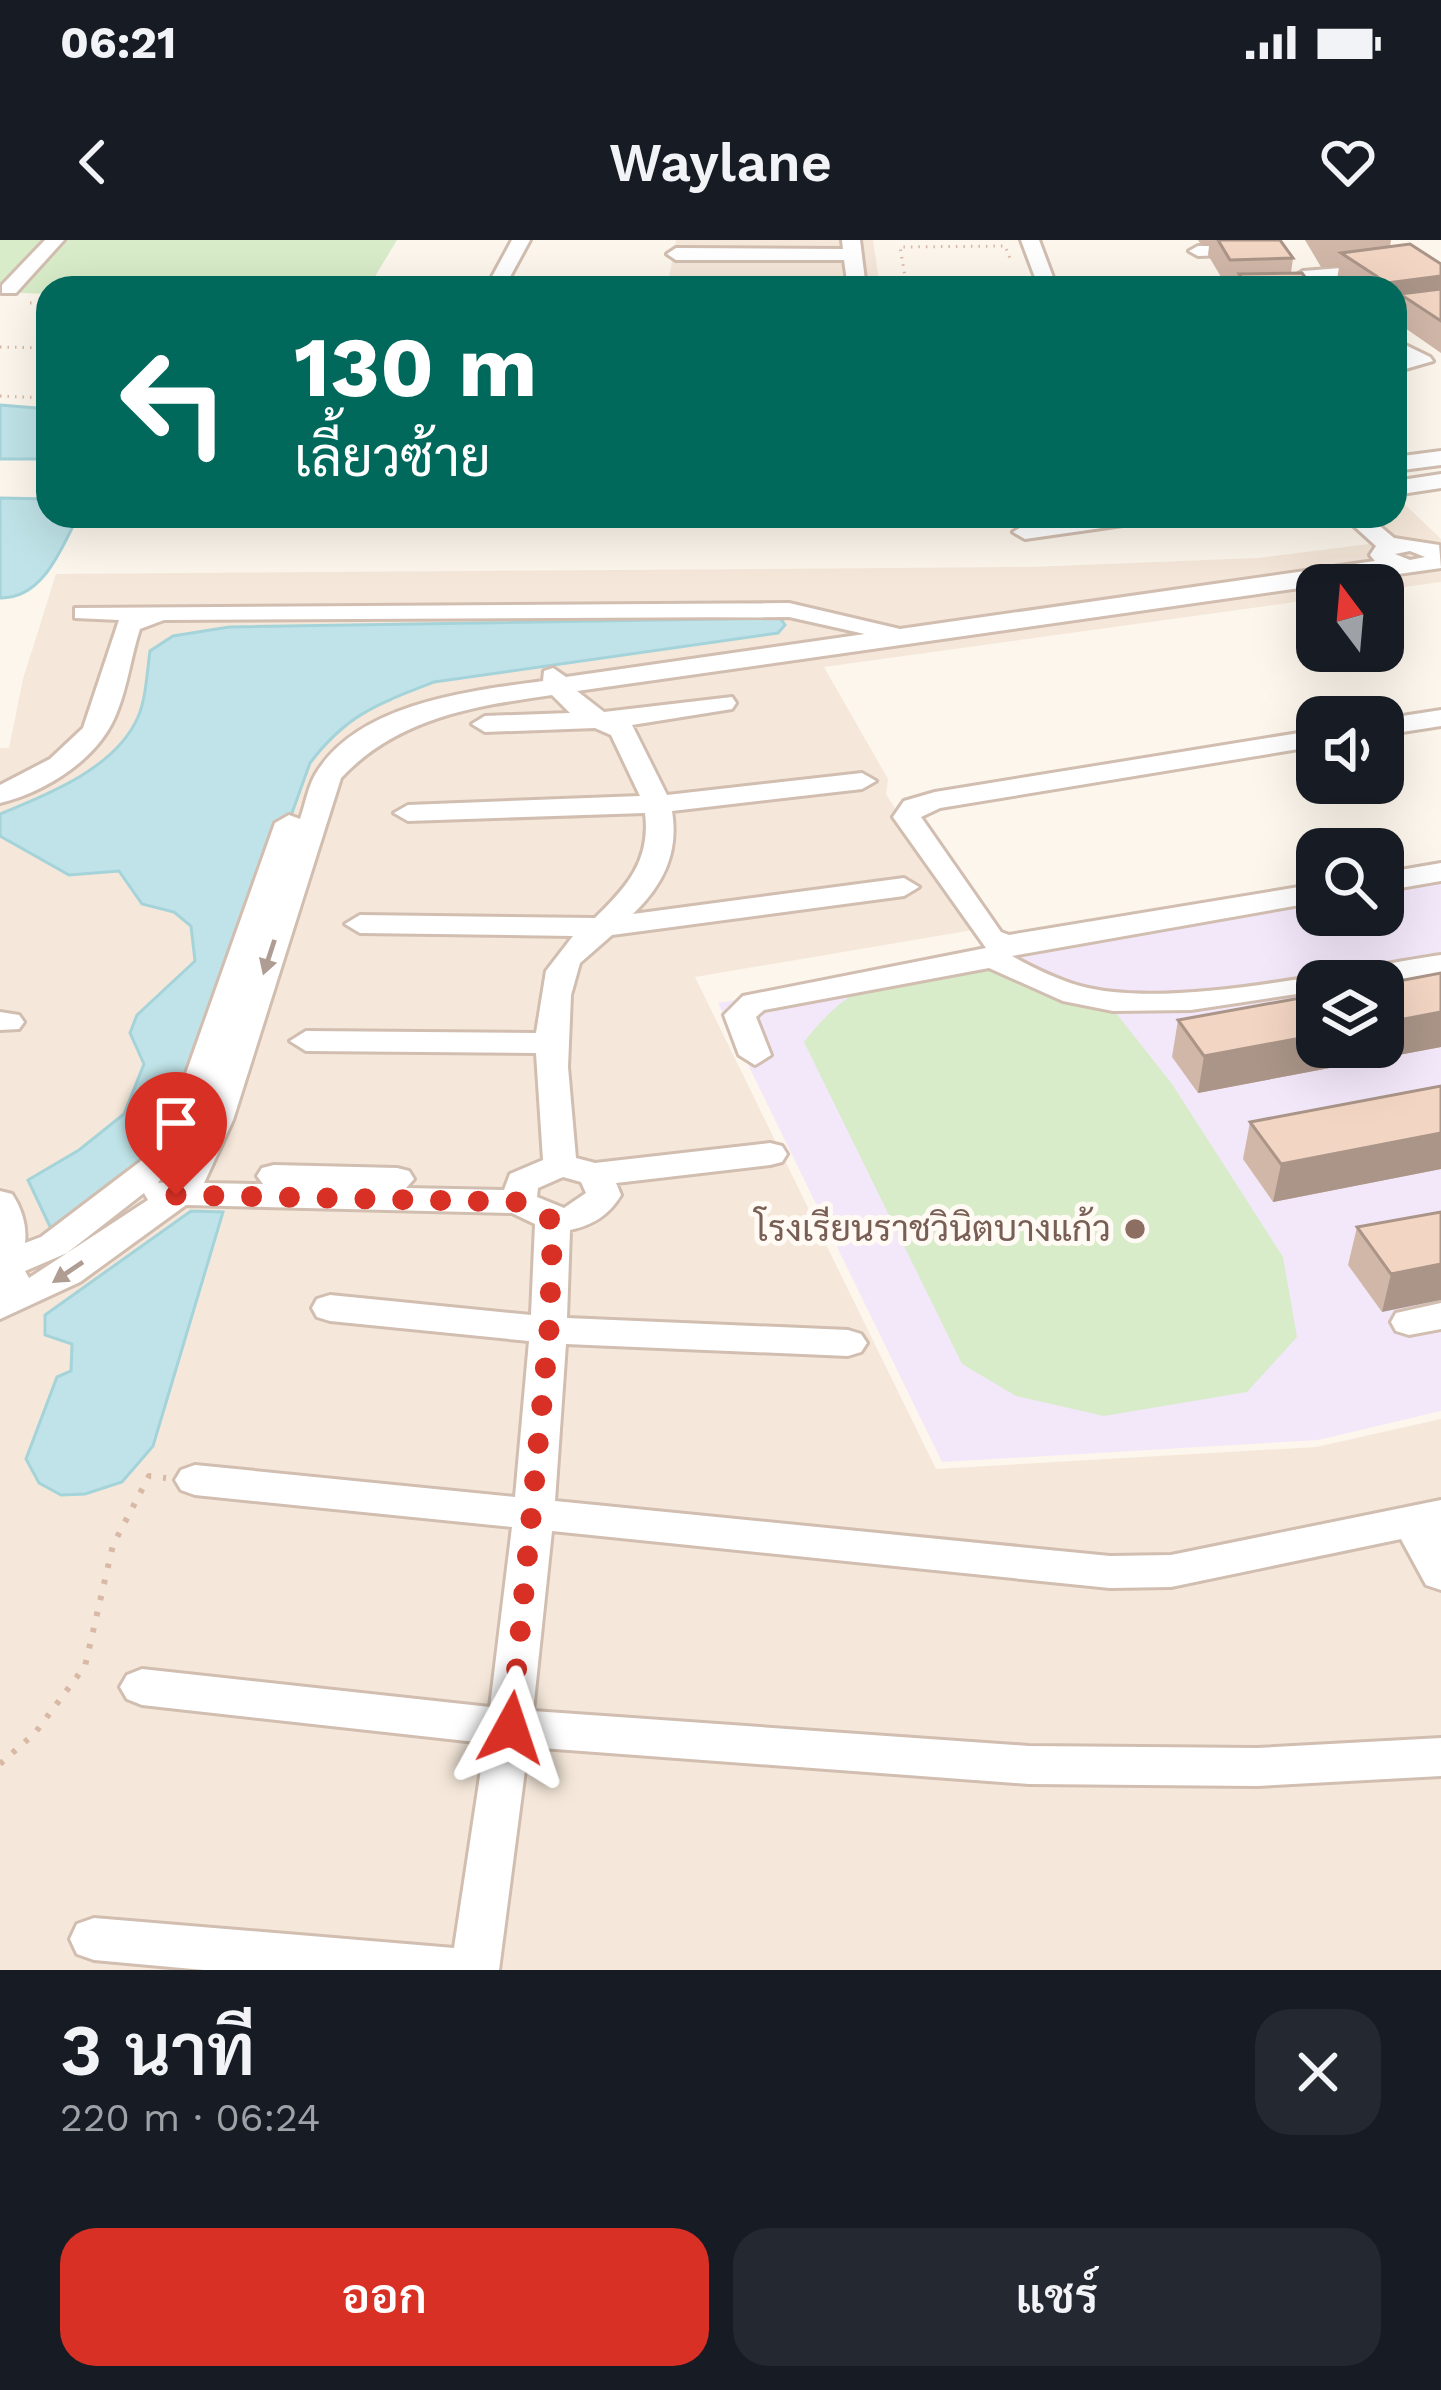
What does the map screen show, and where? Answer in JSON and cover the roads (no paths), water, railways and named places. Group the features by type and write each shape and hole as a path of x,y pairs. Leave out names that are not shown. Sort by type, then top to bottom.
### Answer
{"street":[{"path":"4,289 55,240"},
{"path":"502,276 521,240"},
{"path":"1030,240 1044,276"},
{"path":"676,254 852,248"},
{"path":"1198,250 1297,270 1390,270"},
{"path":"4,289 36,290"},
{"path":"1407,352 1423,361 1407,364"},
{"path":"1407,462 1441,458"},
{"path":"1407,486 1441,482"},
{"path":"1025,532 1053,528"},
{"path":"1368,528 1395,551"},
{"path":"1385,528 1395,551"},
{"path":"163,1182 328,776 352,747 426,710 514,686 868,628 1395,551"},
{"path":"593,674 912,636 1395,551"},
{"path":"84,614 788,610 912,636"},
{"path":"0,795 47,773 85,744 102,719 128,625 154,616"},
{"path":"475,1970 511,1728 549,1330 531,1201 560,1165 550,1043 562,966 652,871 663,838 660,804 593,674"},
{"path":"555,680 617,722"},
{"path":"485,724 617,722 723,703"},
{"path":"1404,724 1441,718"},
{"path":"1296,742 914,806 908,817 999,951 1034,983 1094,1000 1146,1007 1296,985"},
{"path":"408,813 660,804 862,781"},
{"path":"1404,878 1441,872"},
{"path":"359,924 603,927 904,887"},
{"path":"755,1055 740,1015 754,1003 999,951 1296,897"},
{"path":"0,1202 9,1230 2,1266 12,1302 56,1281 163,1182 216,1120 274,903"},
{"path":"1404,969 1441,964"},
{"path":"306,1041 550,1043"},
{"path":"560,1165 595,1174 770,1154"},
{"path":"2,1266 54,1245 163,1182 531,1201 586,1215 604,1195 595,1174"},
{"path":"329,1308 549,1330 848,1343"},
{"path":"195,1480 1110,1572 1172,1571 1426,1518 1441,1574"},
{"path":"142,1687 511,1728 1029,1765 1257,1767 1441,1757"},
{"path":"94,1939 455,1970"}],"water":[{"path":"0,405 36,408 36,459 0,459"},
{"path":"0,498 36,499 36,528 72,528 39,581 15,596 0,598"},
{"path":"780,618 785,625 778,633 434,682 380,704 337,733 310,763 182,1118 104,1207 53,1233 28,1180 79,1150 124,1114 144,1064 130,1033 137,1015 195,961 191,926 174,912 142,904 119,871 69,875 0,836 0,814 78,778 114,751 141,710 150,651 173,636 229,627"},
{"path":"191,1211 223,1212 153,1446 122,1482 85,1494 61,1495 39,1483 26,1459 57,1377 71,1371 72,1344 45,1335 45,1315"}],"place":[{"name":"โรงเรียนราชวินิตบางแก้ว","path":"1135,1229"}]}
